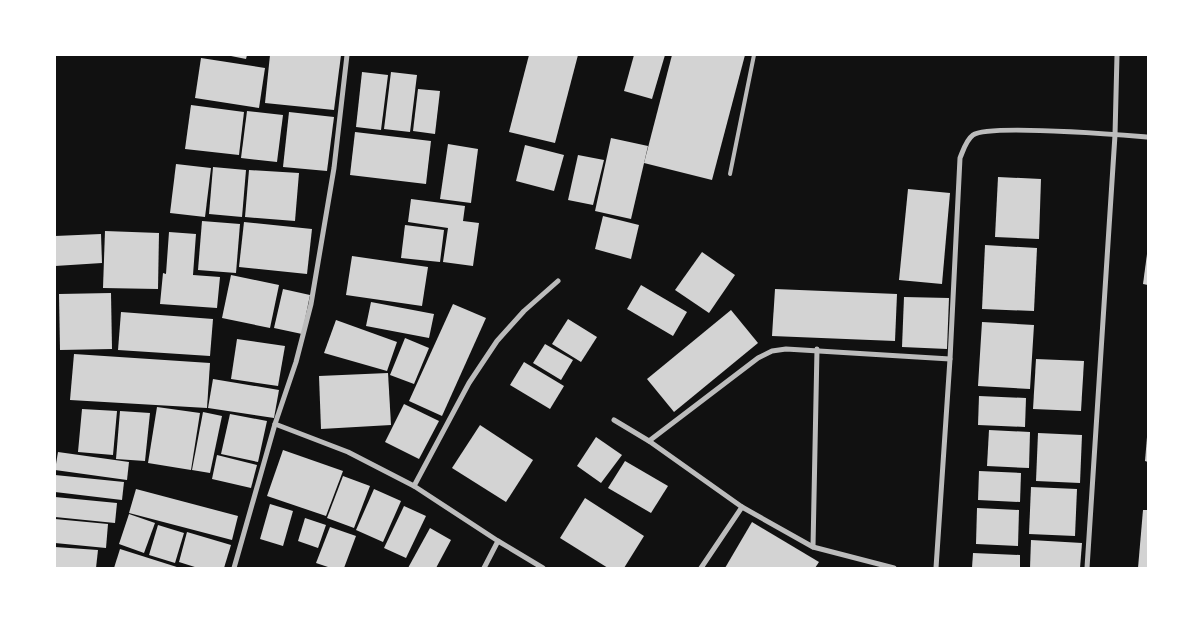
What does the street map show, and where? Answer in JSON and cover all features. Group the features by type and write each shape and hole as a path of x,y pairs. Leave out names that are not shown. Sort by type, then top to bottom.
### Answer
{"street":[{"path":"234,568 275,424 296,362 311,304 334,168 347,55"},
{"path":"1087,568 1115,135 1117,55"},
{"path":"936,568 950,359 960,158 966,144 973,134 1014,130 1148,137"},
{"path":"414,486 469,383 497,341 524,311 558,281"},
{"path":"649,441 758,358 772,351 817,349 950,359"},
{"path":"813,547 817,349"},
{"path":"614,420 649,441 742,507 813,547 894,568"},
{"path":"275,424 348,452 414,486 543,568"},
{"path":"701,568 742,507"},
{"path":"484,568 498,541"}],"lane":[{"path":"730,174 754,55"}],"building":[{"path":"226,55 247,55 246,59"},
{"path":"270,55 341,55 334,110 265,103"},
{"path":"529,55 578,55 555,143 509,132"},
{"path":"634,55 665,55 652,99 624,91"},
{"path":"672,55 745,55 712,180 644,163"},
{"path":"201,58 265,68 259,108 195,98"},
{"path":"362,72 388,75 381,130 356,127"},
{"path":"391,72 417,75 410,132 384,129"},
{"path":"418,89 440,91 435,134 413,131"},
{"path":"191,105 244,112 239,155 185,149"},
{"path":"247,111 283,115 277,162 241,158"},
{"path":"289,112 334,117 327,171 283,167"},
{"path":"355,132 431,141 426,184 350,175"},
{"path":"611,138 648,146 631,219 595,211"},
{"path":"448,144 478,149 471,203 440,199"},
{"path":"525,145 564,155 554,191 516,181"},
{"path":"578,155 604,160 593,205 568,200"},
{"path":"176,164 211,168 205,217 170,213"},
{"path":"213,167 246,170 242,217 209,214"},
{"path":"249,170 299,173 295,221 245,217"},
{"path":"998,177 1041,179 1039,239 995,237"},
{"path":"908,189 950,193 942,284 899,280"},
{"path":"411,199 465,206 463,221 479,223 473,266 443,262 448,228 408,222"},
{"path":"603,216 639,225 631,259 595,249"},
{"path":"202,221 240,224 236,273 198,270"},
{"path":"244,222 312,229 307,274 239,267"},
{"path":"405,225 444,230 440,262 401,258"},
{"path":"105,231 159,233 158,289 103,288"},
{"path":"169,232 196,234 193,275 220,277 217,308 160,304 163,273 166,274"},
{"path":"101,234 102,263 55,266 55,236"},
{"path":"985,245 1037,248 1034,311 982,309"},
{"path":"702,252 735,275 709,313 675,290"},
{"path":"1148,254 1148,285 1143,284"},
{"path":"352,256 428,267 422,306 346,295"},
{"path":"231,275 279,285 270,328 222,318"},
{"path":"641,285 687,312 673,336 627,309"},
{"path":"283,289 310,295 302,334 274,328"},
{"path":"775,289 897,294 895,341 772,336"},
{"path":"111,293 112,349 60,350 59,294"},
{"path":"904,297 949,298 947,349 902,347"},
{"path":"371,302 434,314 429,338 366,326"},
{"path":"453,304 486,318 442,416 409,401"},
{"path":"731,310 758,343 674,412 647,379"},
{"path":"121,312 213,319 210,356 118,350"},
{"path":"568,319 597,337 581,362 552,344"},
{"path":"336,320 397,342 387,371 324,353"},
{"path":"982,322 1034,325 1030,389 978,386"},
{"path":"405,338 429,348 414,384 390,375"},
{"path":"237,339 285,346 278,386 231,379"},
{"path":"545,344 573,360 561,380 533,363"},
{"path":"74,354 210,363 207,408 70,400"},
{"path":"1036,359 1084,361 1081,411 1033,409"},
{"path":"524,362 564,386 550,409 510,385"},
{"path":"388,373 391,425 321,429 319,376"},
{"path":"213,379 279,390 274,418 208,408"},
{"path":"979,396 1026,398 1025,427 978,425"},
{"path":"404,404 439,421 419,459 385,442"},
{"path":"157,407 200,413 191,470 148,463"},
{"path":"82,409 117,411 113,455 78,452"},
{"path":"120,411 150,413 145,461 116,459"},
{"path":"203,412 222,416 210,473 192,470"},
{"path":"230,414 267,421 258,462 221,454"},
{"path":"480,425 533,460 506,502 452,468"},
{"path":"989,430 1030,432 1029,468 987,466"},
{"path":"1038,433 1082,435 1080,483 1036,481"},
{"path":"596,437 622,455 601,483 577,466"},
{"path":"1148,437 1148,462 1145,461"},
{"path":"283,450 343,471 326,516 267,496"},
{"path":"58,452 129,462 127,480 55,470"},
{"path":"217,455 257,465 251,488 212,479"},
{"path":"625,461 668,486 651,513 608,488"},
{"path":"979,471 1021,473 1020,502 978,500"},
{"path":"55,475 124,482 122,500 55,492"},
{"path":"343,476 370,486 354,528 327,518"},
{"path":"1031,487 1077,489 1075,536 1029,534"},
{"path":"136,489 238,516 232,540 129,513"},
{"path":"374,489 401,501 383,542 356,530"},
{"path":"55,497 117,503 115,523 55,517"},
{"path":"585,498 644,536 624,568 608,568 560,538"},
{"path":"270,504 293,511 283,546 260,539"},
{"path":"404,506 426,516 406,558 384,548"},
{"path":"977,508 1019,510 1018,546 976,544"},
{"path":"1143,510 1148,510 1148,568 1138,568"},
{"path":"129,514 155,523 144,553 119,544"},
{"path":"305,518 326,525 318,548 298,541"},
{"path":"55,519 108,524 106,548 55,543"},
{"path":"752,522 819,562 815,568 725,568"},
{"path":"158,525 184,533 175,563 149,555"},
{"path":"330,527 356,536 344,568 331,568 316,563"},
{"path":"430,528 451,540 436,568 408,568"},
{"path":"187,532 231,545 224,568 198,568 179,562"},
{"path":"1031,540 1082,543 1080,568 1030,568"},
{"path":"55,547 98,550 96,568 55,568"},
{"path":"120,549 180,568 114,568"},
{"path":"973,553 1020,555 1020,568 972,568"}]}
